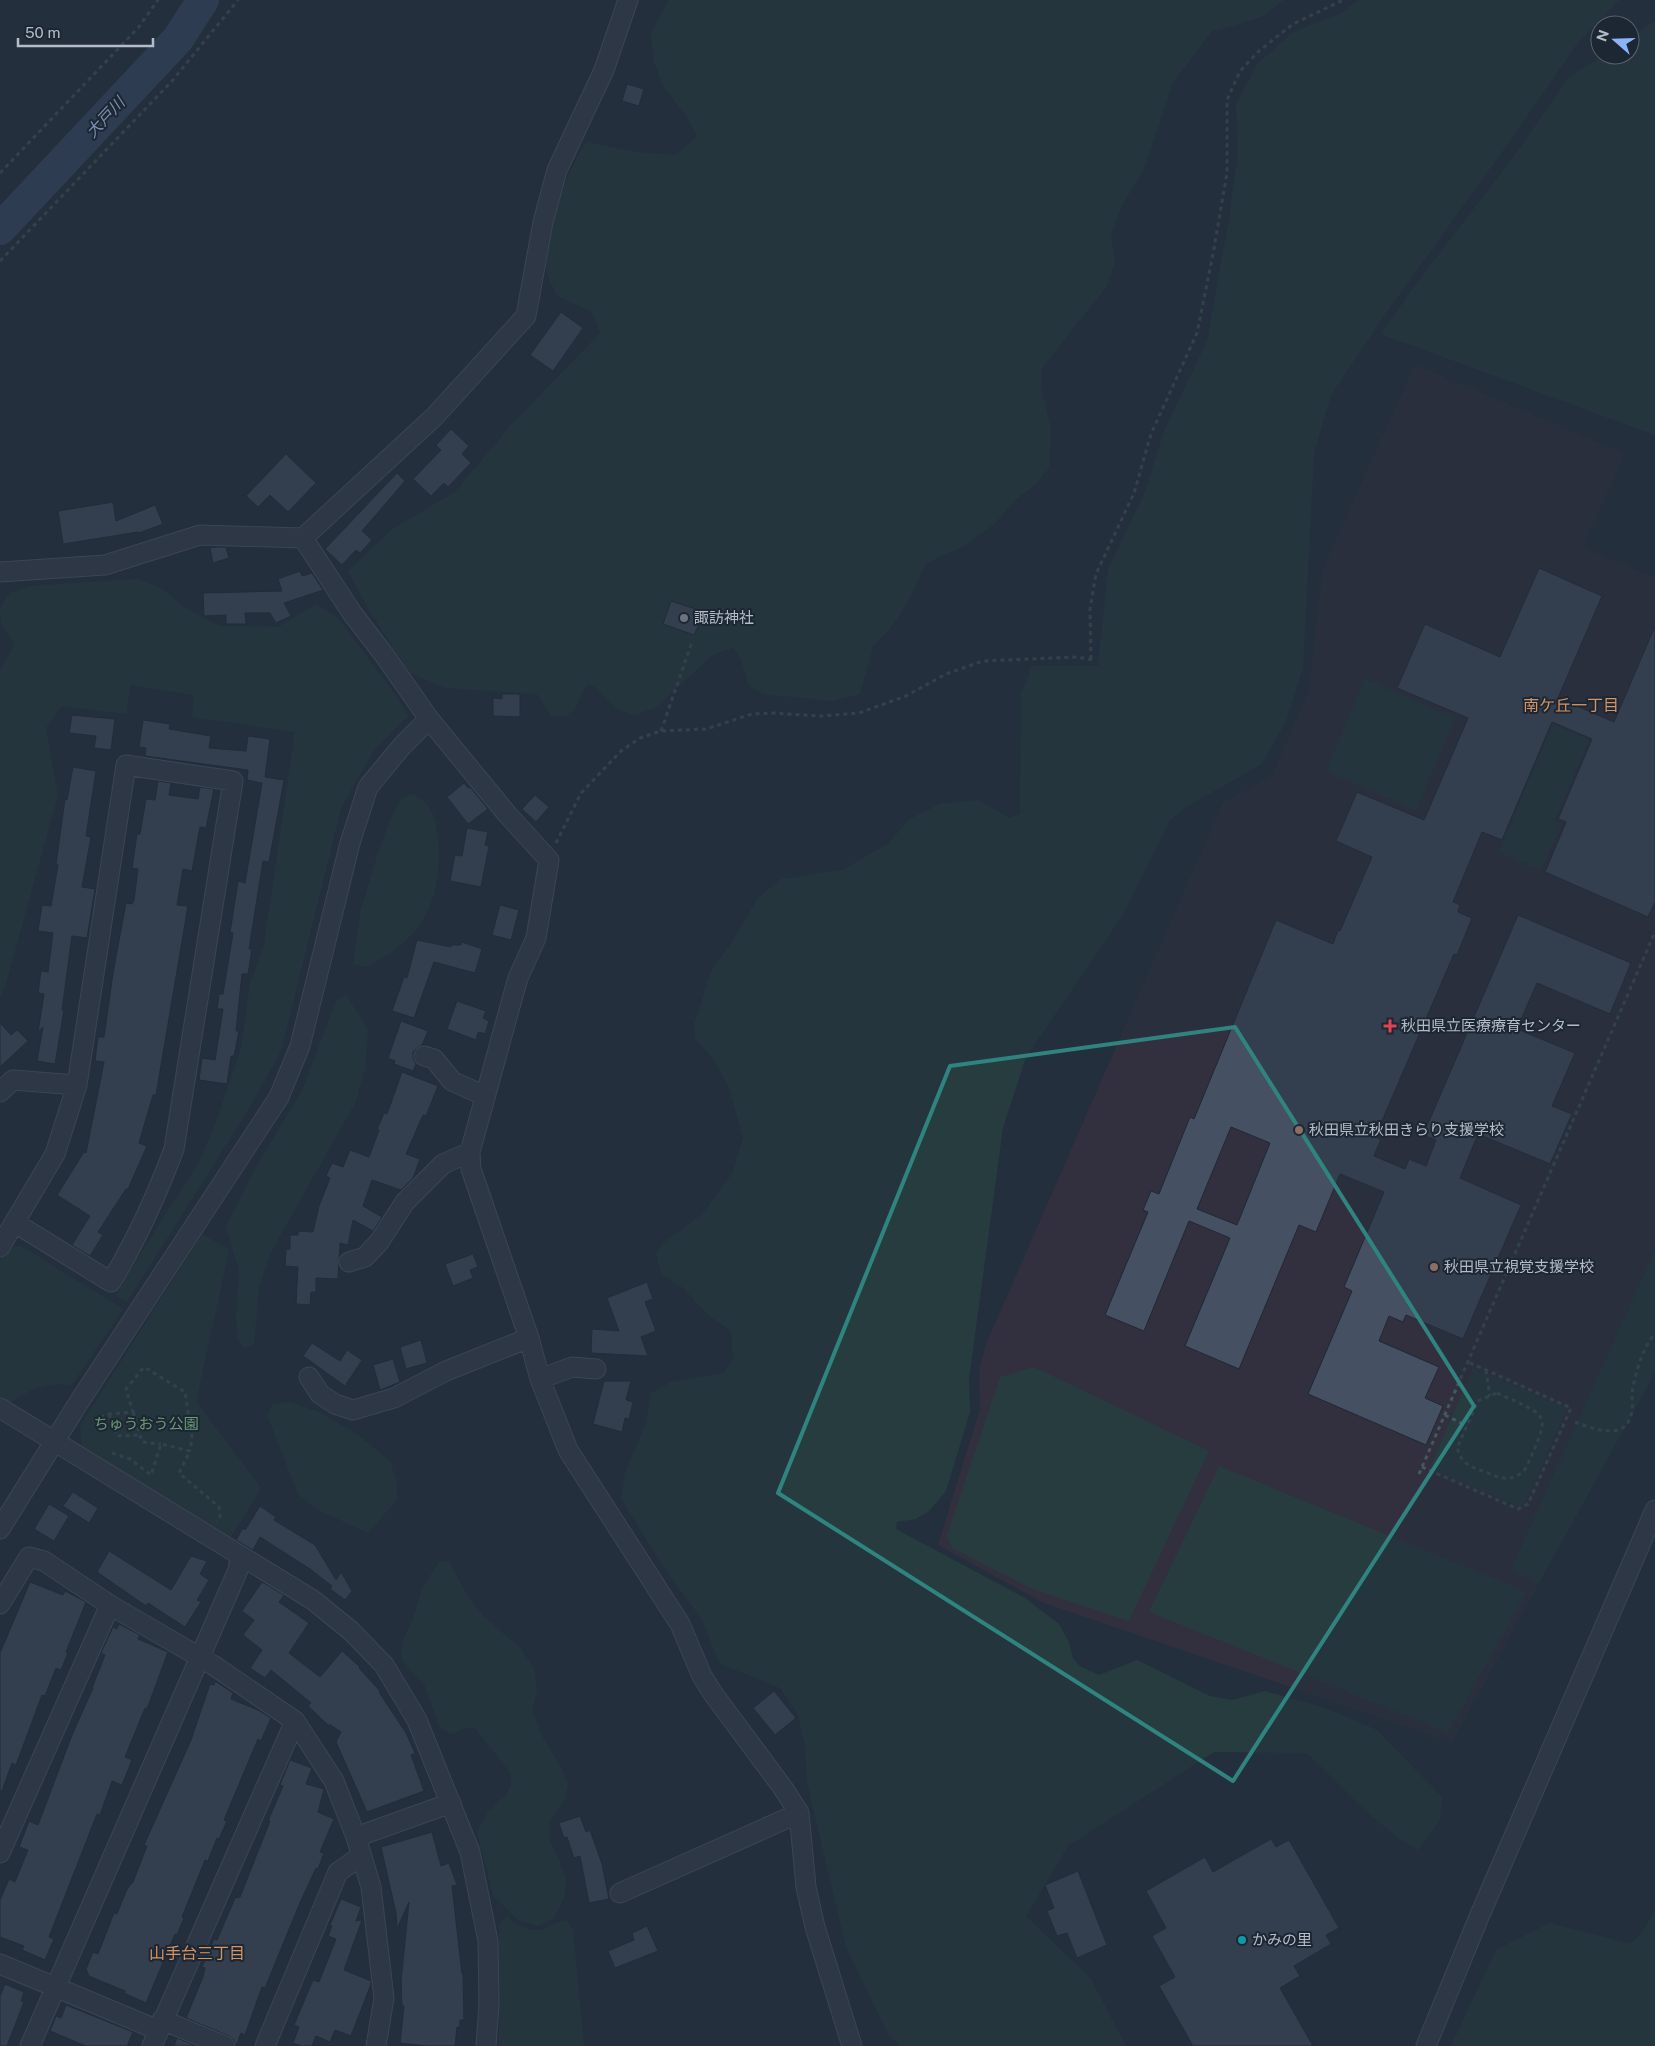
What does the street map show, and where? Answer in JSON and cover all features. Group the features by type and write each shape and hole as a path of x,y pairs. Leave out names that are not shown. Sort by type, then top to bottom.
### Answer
{"street":[{"path":"0,572 105,565 200,535 303,538 434,417 526,316 543,222 557,170 604,70 628,0"},
{"path":"303,538 352,613 429,719 507,814 549,860 536,938 518,978 470,1152 471,1169 529,1338 540,1379 568,1450 680,1624 702,1676 714,1696 783,1788 799,1813 806,1887 815,1927 852,2046"},
{"path":"0,1529 54,1442 278,1097 300,1046 350,843 368,787 402,746 429,719"},
{"path":"0,1247 54,1154 76,1085 126,765 233,781 174,1149 154,1203 130,1251 110,1282 15,1223"},
{"path":"424,1056 434,1059 452,1081 485,1096"},
{"path":"0,1092 13,1080 76,1085"},
{"path":"349,1262 366,1257 379,1242 406,1202 443,1164 470,1152"},
{"path":"309,1377 320,1394 335,1404 352,1410 394,1398 446,1371 529,1338"},
{"path":"540,1379 572,1367 596,1369"},
{"path":"0,1408 314,1600 351,1631 384,1665 417,1720 470,1852 488,1941 489,2004 486,2046"},
{"path":"1426,2046 1479,1917 1655,1510"},
{"path":"30,2046 57,1988 238,1570 240,1556"},
{"path":"0,1604 29,1557 44,1561 110,1606 200,1657 295,1721 334,1781 356,1836 371,1887 384,1998 376,2046"},
{"path":"0,1854 110,1606"},
{"path":"157,2032 295,1721"},
{"path":"356,1836 451,1803"},
{"path":"620,1893 799,1813"},
{"path":"265,2046 338,1872 361,1856"},
{"path":"0,1964 157,2032 226,2046"}],"path":[{"path":"0,173 138,28 158,0"},
{"path":"0,261 172,81 238,0"},
{"path":"549,860 581,793 621,751 640,738 661,731 706,729 752,714 772,712 821,716 859,713 906,696 946,674 983,661 1076,657 1093,659 1090,609 1096,574 1134,493 1151,434 1197,333 1214,254 1227,173 1227,100 1240,72 1259,51 1293,24 1343,0"},
{"path":"661,731 692,642"},
{"path":"1419,1474 1655,932"},
{"path":"1575,1422 1598,1431 1616,1432 1627,1423 1632,1412 1632,1389 1639,1364 1655,1333"},
{"path":"1422,1467 1518,1509 1528,1504 1571,1408 1468,1362"},
{"path":"190,1451 161,1444 142,1442 126,1390 144,1367 186,1392 192,1437 190,1451 179,1473 219,1507 220,1517 209,1536"},
{"path":"1486,1370 1490,1396"},
{"path":"1497,1393 1535,1410 1541,1416 1542,1432 1526,1468 1522,1473 1513,1478 1503,1480 1466,1464 1460,1458 1457,1448 1478,1400 1490,1396 1497,1393"},
{"path":"93,1420 109,1414 133,1412"},
{"path":"109,1414 117,1436 140,1435"},
{"path":"1445,1415 1467,1426"},
{"path":"114,1454 130,1459 151,1475 161,1444"}],"highlighted area":[{"path":"1235,1027 1474,1406 1233,1781 778,1493 950,1066"}],"shaded area":[{"name":"秋田県立医療療育センター","path":"1415,365 1625,454 1582,547 1655,578 1655,1250 1511,1569 1539,1583 1452,1742 1044,1603 938,1545 980,1409 979,1372 986,1344 1223,803 1272,776 1309,691 1323,569"}],"green space":[{"path":"669,0 1284,0 1261,17 1211,32 1173,82 1144,169 1121,207 1111,236 1115,261 1107,286 1042,368 1041,387 1051,430 1049,468 1035,485 1019,497 993,525 964,546 926,563 909,600 890,629 873,646 860,694 831,701 764,694 749,686 741,659 733,648 714,654 655,708 634,715 617,709 591,684 586,685 575,709 565,717 551,716 537,694 447,688 410,673 369,610 348,571 391,530 455,492 511,425 600,333 592,312 557,296 546,271 551,215 570,171 586,142 641,153 676,155 697,136 686,115 664,88 654,62 651,33"},
{"path":"1358,0 1619,0 1605,15 1590,15 1590,30 1576,45 1510,141 1388,310 1331,395 1314,453 1303,667 1286,721 1262,764 1188,806 1170,820 1121,918 1026,1057 1003,1128 969,1379 970,1412 946,1491 928,1512 916,1519 897,1522 896,1529 1025,1598 1059,1624 1069,1642 1073,1658 1080,1666 1099,1675 1137,1660 1210,1696 1232,1700 1265,1691 1325,1708 1377,1730 1442,1797 1440,1820 1418,1850 1388,1829 1360,1805 1307,1753 1214,1752 1068,1846 1026,1916 1091,1979 1126,2046 900,2046 889,2036 846,1947 807,1782 805,1745 797,1712 780,1688 720,1664 701,1618 667,1572 621,1499 625,1473 646,1424 651,1393 671,1382 724,1373 733,1359 731,1331 707,1314 683,1288 661,1274 656,1253 663,1243 702,1214 733,1172 743,1137 729,1088 714,1060 695,1038 694,1025 711,971 732,942 758,898 781,879 842,870 888,844 908,820 940,804 978,800 1009,818 1020,814 1021,693 1031,666 1098,666 1108,569 1145,492 1164,431 1207,341 1229,219 1238,154 1236,104 1258,63 1292,33 1342,13"},
{"path":"1655,21 1655,435 1381,334 1414,287 1520,148 1568,78 1590,64 1640,65 1640,31"},
{"path":"136,579 161,588 187,609 220,626 278,627 316,604 338,618 399,700 408,716 374,750 341,808 281,1051 248,1110 127,1302 116,1296 132,1267 198,1164 215,1125 241,1049 250,984 264,945 295,732 192,717 194,695 131,685 126,714 62,706 46,728 58,795 5,987 0,997 0,670 15,645 1,624 0,608 10,593 32,586"},
{"path":"1365,679 1455,718 1416,810 1326,771"},
{"path":"1553,725 1589,740 1554,821 1561,824 1541,870 1499,852"},
{"path":"413,794 426,804 435,820 439,856 433,898 421,923 413,934 398,947 367,967 353,964 361,909 377,856 390,820 401,799"},
{"path":"346,995 368,1029 365,1069 355,1103 271,1252 259,1287 254,1344 244,1348 238,1341 236,1319 239,1271 226,1226 258,1163 302,1091 336,1001"},
{"name":"ちゅうおう公園","path":"202,1234 229,1250 196,1402 261,1488 229,1540 82,1451 80,1426"},
{"path":"21,1246 123,1309 72,1385 54,1384 39,1387 25,1393 10,1403 0,1397 0,1261 8,1248"},
{"path":"1655,1250 1655,1373 1539,1583 1511,1569"},
{"path":"1034,1367 1209,1451 1129,1621 1033,1589 952,1548 947,1535 1000,1377"},
{"path":"1473,1368 1567,1408 1523,1508 1430,1468"},
{"path":"290,1402 319,1412 357,1434 390,1461 397,1483 396,1501 368,1533 314,1508 298,1494 267,1415 273,1404"},
{"path":"1219,1466 1526,1592 1448,1732 1149,1612"},
{"path":"449,1561 468,1597 483,1616 520,1648 534,1668 537,1690 532,1710 542,1736 562,1769 568,1784 564,1801 549,1822 549,1840 566,1879 564,1898 554,1918 539,1926 518,1920 493,1896 477,1832 488,1812 507,1794 511,1785 511,1774 476,1729 468,1727 453,1734 440,1728 424,1684 403,1662 401,1652 404,1638 413,1619 422,1588 439,1562"},
{"path":"1655,1910 1655,2046 1451,2046 1496,1950 1550,1923 1630,1944 1642,1933"},
{"path":"507,1916 522,1927 531,1930 543,1929 567,1920 573,1931 584,2046 499,2046 499,1924"}],"building":[{"path":"627,84 644,89 639,106 622,101"},
{"path":"561,312 583,328 553,371 530,355"},
{"path":"451,429 469,446 462,454 471,463 448,487 444,483 431,496 413,479 441,450 436,445"},
{"path":"286,454 316,483 288,512 270,495 258,507 246,496"},
{"path":"397,473 405,481 362,531 372,540 360,553 356,550 342,565 325,549"},
{"path":"113,502 116,521 155,505 163,524 139,533 63,544 58,511"},
{"path":"226,547 229,558 213,563 210,548"},
{"path":"1539,568 1602,596 1558,698 1614,722 1655,626 1655,902 1648,917 1545,872 1566,822 1558,819 1592,739 1552,722 1502,840 1482,832 1453,902 1460,905 1458,912 1472,918 1457,955 1454,954 1375,1137 1381,1139 1374,1156 1405,1169 1409,1159 1426,1166 1436,1140 1423,1135 1518,915 1631,963 1610,1014 1537,983 1517,1029 1575,1053 1552,1106 1572,1114 1550,1164 1478,1134 1460,1178 1521,1205 1463,1339 1406,1315 1403,1322 1389,1316 1379,1341 1439,1367 1425,1398 1443,1406 1426,1445 1308,1394 1352,1291 1344,1287 1384,1192 1340,1174 1316,1232 1299,1225 1239,1369 1185,1346 1230,1238 1189,1221 1144,1331 1105,1315 1148,1212 1143,1210 1151,1191 1159,1194 1190,1117 1194,1119 1276,920 1333,944 1338,930 1340,931 1372,857 1336,841 1357,792 1424,820 1468,718 1397,688 1425,624 1500,657","holes":["1231,1127 1270,1143 1237,1225 1197,1209"]},
{"path":"300,571 302,576 312,573 323,590 284,603 291,616 276,623 270,613 245,613 246,624 226,624 226,615 204,616 203,593 282,591 278,579"},
{"name":"諏訪神社","path":"671,601 705,612 694,635 663,624"},
{"path":"502,694 520,694 520,717 493,716 493,698 502,699"},
{"path":"72,715 115,719 111,750 94,748 96,736 69,733"},
{"path":"143,720 170,724 169,729 211,736 209,748 246,751 248,736 270,739 265,777 284,780 269,862 263,861 249,949 252,949 248,974 242,974 236,1031 239,1031 234,1056 231,1056 227,1084 199,1080 202,1058 215,1060 223,1009 217,1009 219,994 223,994 233,933 230,933 238,881 245,883 262,783 247,780 248,770 145,756 146,748 139,747"},
{"path":"73,767 96,771 86,836 91,837 82,887 95,889 87,938 72,936 62,1010 64,1010 55,1064 37,1061 43,1027 38,1032 44,994 38,993 41,971 48,972 53,933 38,931 42,905 51,906 58,865 56,864 65,799 67,800"},
{"path":"158,781 171,783 169,795 198,799 200,787 214,789 206,828 200,827 192,871 183,869 177,905 188,906 156,1095 153,1095 139,1143 147,1146 128,1189 126,1189 98,1232 103,1235 90,1256 72,1245 90,1216 57,1195 84,1152 86,1153 104,1062 95,1061 98,1037 104,1037 126,903 132,904 134,900 138,869 132,868 137,834 140,834 146,799 155,800"},
{"path":"464,783 468,788 470,787 488,809 468,824 447,797"},
{"path":"535,795 549,807 536,822 522,809"},
{"path":"467,828 488,832 485,845 489,846 481,887 450,881 455,855 462,856"},
{"path":"500,905 519,910 511,940 492,935"},
{"path":"417,940 451,947 451,945 461,945 462,942 482,949 475,973 434,962 414,1018 392,1011 404,977 407,978"},
{"path":"457,1001 486,1011 483,1018 489,1021 485,1034 478,1032 476,1040 447,1029"},
{"path":"401,1021 428,1031 422,1045 413,1052 416,1064 413,1071 394,1064 395,1061 388,1058"},
{"path":"0,1023 11,1035 17,1030 28,1041 0,1067"},
{"path":"402,1072 438,1086 426,1116 423,1115 406,1154 420,1159 413,1178 401,1190 372,1180 363,1206 382,1217 373,1231 353,1220 348,1245 340,1243 338,1279 316,1278 316,1292 311,1292 310,1305 296,1304 298,1267 285,1266 286,1249 290,1249 290,1235 298,1235 298,1231 313,1232 319,1206 330,1178 326,1176 332,1163 343,1167 350,1150 369,1157 379,1130 377,1129 384,1113 387,1114"},
{"path":"473,1254 478,1267 470,1270 473,1278 453,1286 445,1264"},
{"path":"647,1282 653,1299 645,1302 656,1331 641,1337 648,1356 591,1353 592,1329 619,1331 607,1298"},
{"path":"421,1340 427,1363 406,1369 400,1347"},
{"path":"312,1343 340,1361 347,1350 362,1360 345,1386 303,1356"},
{"path":"393,1359 400,1382 380,1390 373,1365"},
{"path":"604,1381 631,1381 626,1400 633,1402 629,1419 625,1418 622,1432 593,1424"},
{"path":"73,1492 98,1508 89,1523 63,1506"},
{"path":"49,1504 69,1516 54,1541 34,1529"},
{"path":"260,1506 276,1517 274,1520 315,1545 336,1580 341,1572 352,1591 345,1600 330,1589 332,1586 310,1569 260,1537 253,1550 236,1540 243,1528 245,1530"},
{"path":"109,1551 171,1590 191,1556 207,1561 200,1574 209,1580 197,1600 201,1602 185,1627 148,1603 146,1606 97,1572"},
{"path":"30,1582 63,1595 65,1591 86,1602 66,1652 68,1653 61,1670 56,1668 45,1696 42,1695 16,1765 12,1763 2,1791 0,1791 0,1653"},
{"path":"262,1582 284,1595 279,1602 309,1623 289,1653 320,1677 342,1651 360,1667 380,1691 406,1733 415,1753 411,1755 424,1791 367,1812 336,1742 341,1732 329,1724 329,1726 308,1706 311,1703 271,1670 265,1678 250,1668 262,1650 243,1635 254,1620 242,1611"},
{"path":"119,1624 140,1635 138,1639 168,1652 147,1709 145,1708 125,1757 132,1760 122,1785 112,1781 100,1815 97,1814 49,1937 54,1939 45,1960 22,1950 24,1946 0,1937 0,1900 9,1879 15,1882 28,1850 19,1847 29,1821 38,1825 72,1735 93,1688 105,1655 101,1653 113,1627 117,1629"},
{"path":"215,1681 233,1693 231,1699 258,1710 271,1718 261,1741 258,1739 224,1820 227,1821 219,1839 217,1838 208,1861 205,1860 182,1917 184,1918 177,1935 175,1934 146,2003 124,1993 125,1991 89,1976 86,1969 93,1952 98,1954 114,1913 117,1914 127,1889 133,1882 147,1846 144,1845 191,1740 210,1684 214,1685"},
{"path":"774,1691 796,1718 775,1735 753,1708"},
{"path":"290,1760 312,1768 306,1784 324,1789 318,1812 334,1819 320,1852 324,1853 318,1869 316,1868 299,1905 265,1988 262,1987 245,2035 241,2033 236,2046 234,2040 229,2036 186,2018 203,1977 205,1968 202,1967 214,1939 217,1940 235,1898 240,1897 283,1786 280,1785"},
{"path":"580,1816 586,1832 590,1830 602,1864 609,1899 589,1903 580,1856 574,1858 567,1837 564,1838 559,1823"},
{"path":"432,1832 441,1866 449,1863 457,1885 452,1886 463,1974 464,2020 460,2020 460,2027 457,2027 455,2046 426,2046 400,2043 404,2006 402,2006 401,1981 409,1902 397,1929 396,1913 381,1847"},
{"name":"かみの里","path":"1271,1839 1276,1847 1289,1840 1339,1928 1326,1935 1331,1944 1294,1966 1300,1976 1280,1988 1313,2046 1193,2046 1159,1986 1175,1977 1152,1936 1166,1928 1146,1891 1205,1857 1213,1872"},
{"path":"1078,1871 1107,1945 1077,1958 1067,1933 1057,1936 1047,1911 1054,1908 1045,1885"},
{"path":"341,1899 361,1907 356,1921 362,1920 344,1970 371,1981 371,1984 351,2036 335,2030 330,2042 316,2036 312,2046 302,2046 293,2043 299,2027 294,2025 313,1980 319,1982 336,1939 328,1936 332,1926 330,1925"},
{"path":"647,1926 658,1951 615,1968 608,1951 634,1940 632,1933"},
{"path":"5,1984 24,1992 21,2001 24,2002 7,2046 0,2046 0,1996"},
{"path":"66,2005 133,2032 127,2046 86,2046 50,2031 56,2016 61,2018"},
{"path":"177,2038 196,2046 174,2046"}],"waterway":[{"name":"大戸川","path":"0,229 178,39 203,0"}],"place":[{"name":"諏訪神社","path":"684,618"},
{"name":"秋田県立医療療育センター","path":"1390,1026"},
{"name":"秋田県立秋田きらり支援学校","path":"1299,1130"},
{"name":"秋田県立視覚支援学校","path":"1434,1267"},
{"name":"かみの里","path":"1242,1940"}],"district":[{"name":"南ケ丘一丁目","path":"1571,705"},
{"name":"山手台三丁目","path":"197,1953"}]}
